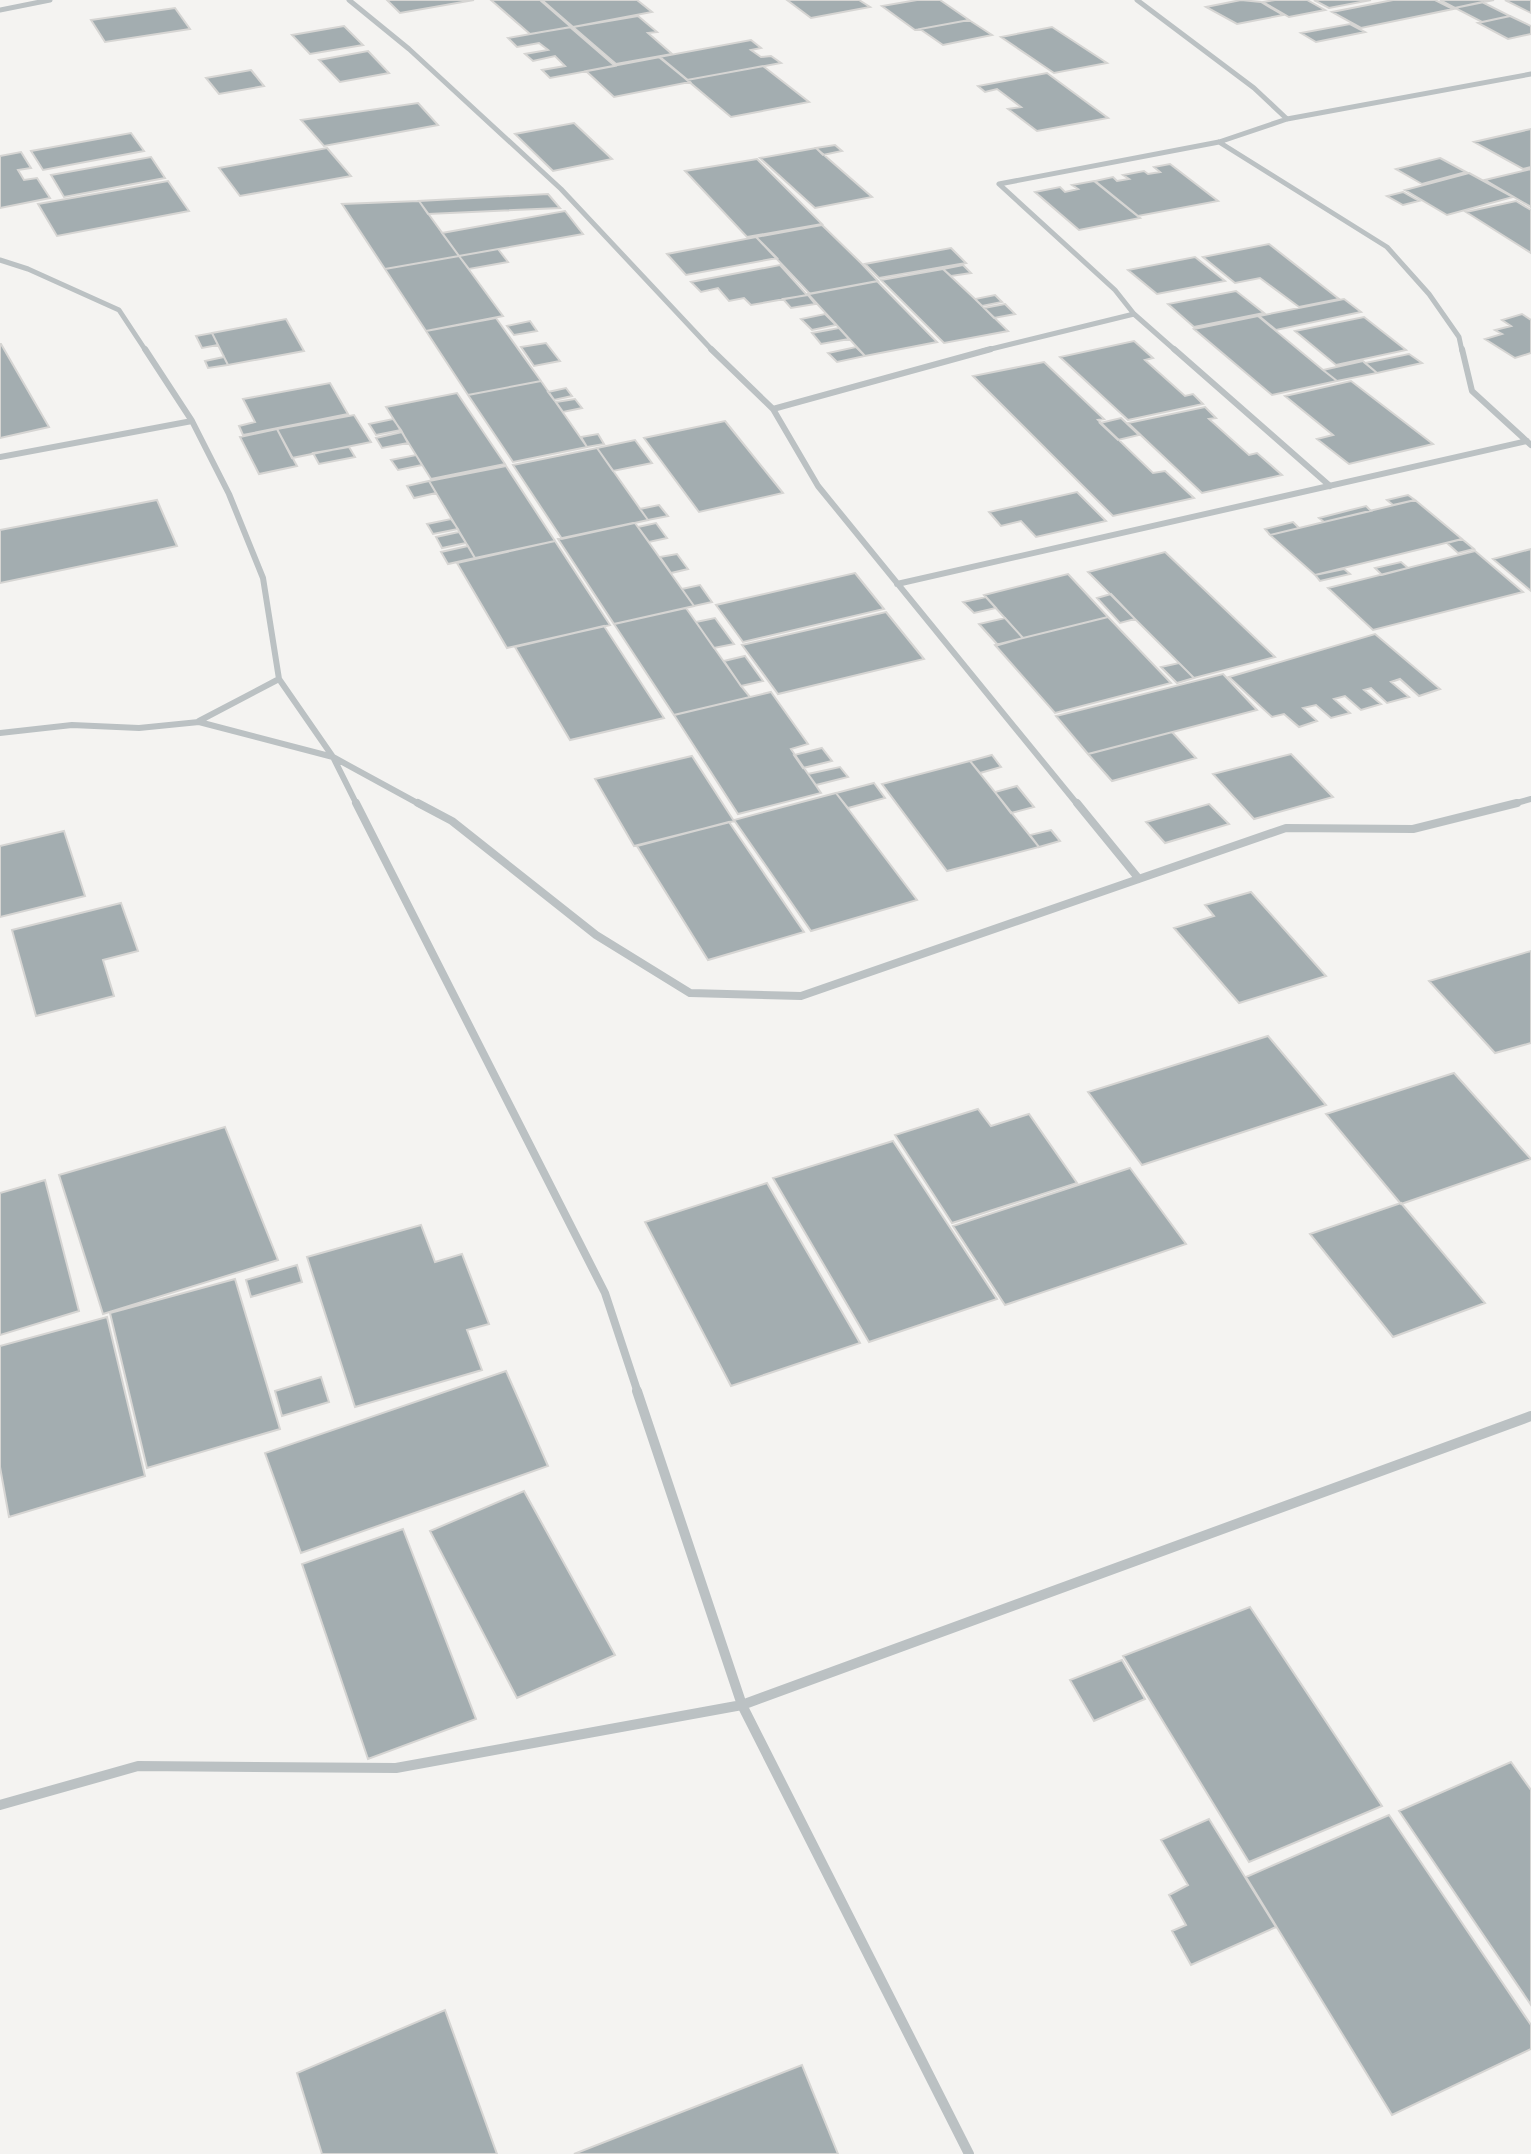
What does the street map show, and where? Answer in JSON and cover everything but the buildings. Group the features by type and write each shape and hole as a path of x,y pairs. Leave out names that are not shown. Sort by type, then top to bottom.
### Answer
{"street":[{"path":"0,10 50,0"},
{"path":"349,0 409,49 561,189 718,356 773,409 818,486 1139,879"},
{"path":"1137,0 1254,88 1287,119"},
{"path":"1330,486 1134,314 1115,290 999,184 1219,142 1287,119 1531,74"},
{"path":"1219,142 1387,247 1429,294 1459,337 1472,391 1529,443"},
{"path":"0,260 28,269 119,310 192,421 229,494 263,578 279,679 333,757 605,1293 742,1705 969,2154"},
{"path":"773,409 950,359 1134,314"},
{"path":"0,457 192,421"},
{"path":"897,584 1529,443"},
{"path":"199,722 279,679"},
{"path":"0,733 72,725 139,728 199,722 333,757 452,821 596,935 690,993 801,996 1286,828 1413,829 1531,799"},
{"path":"0,1805 138,1766 396,1768 742,1705 1531,1416"}]}
